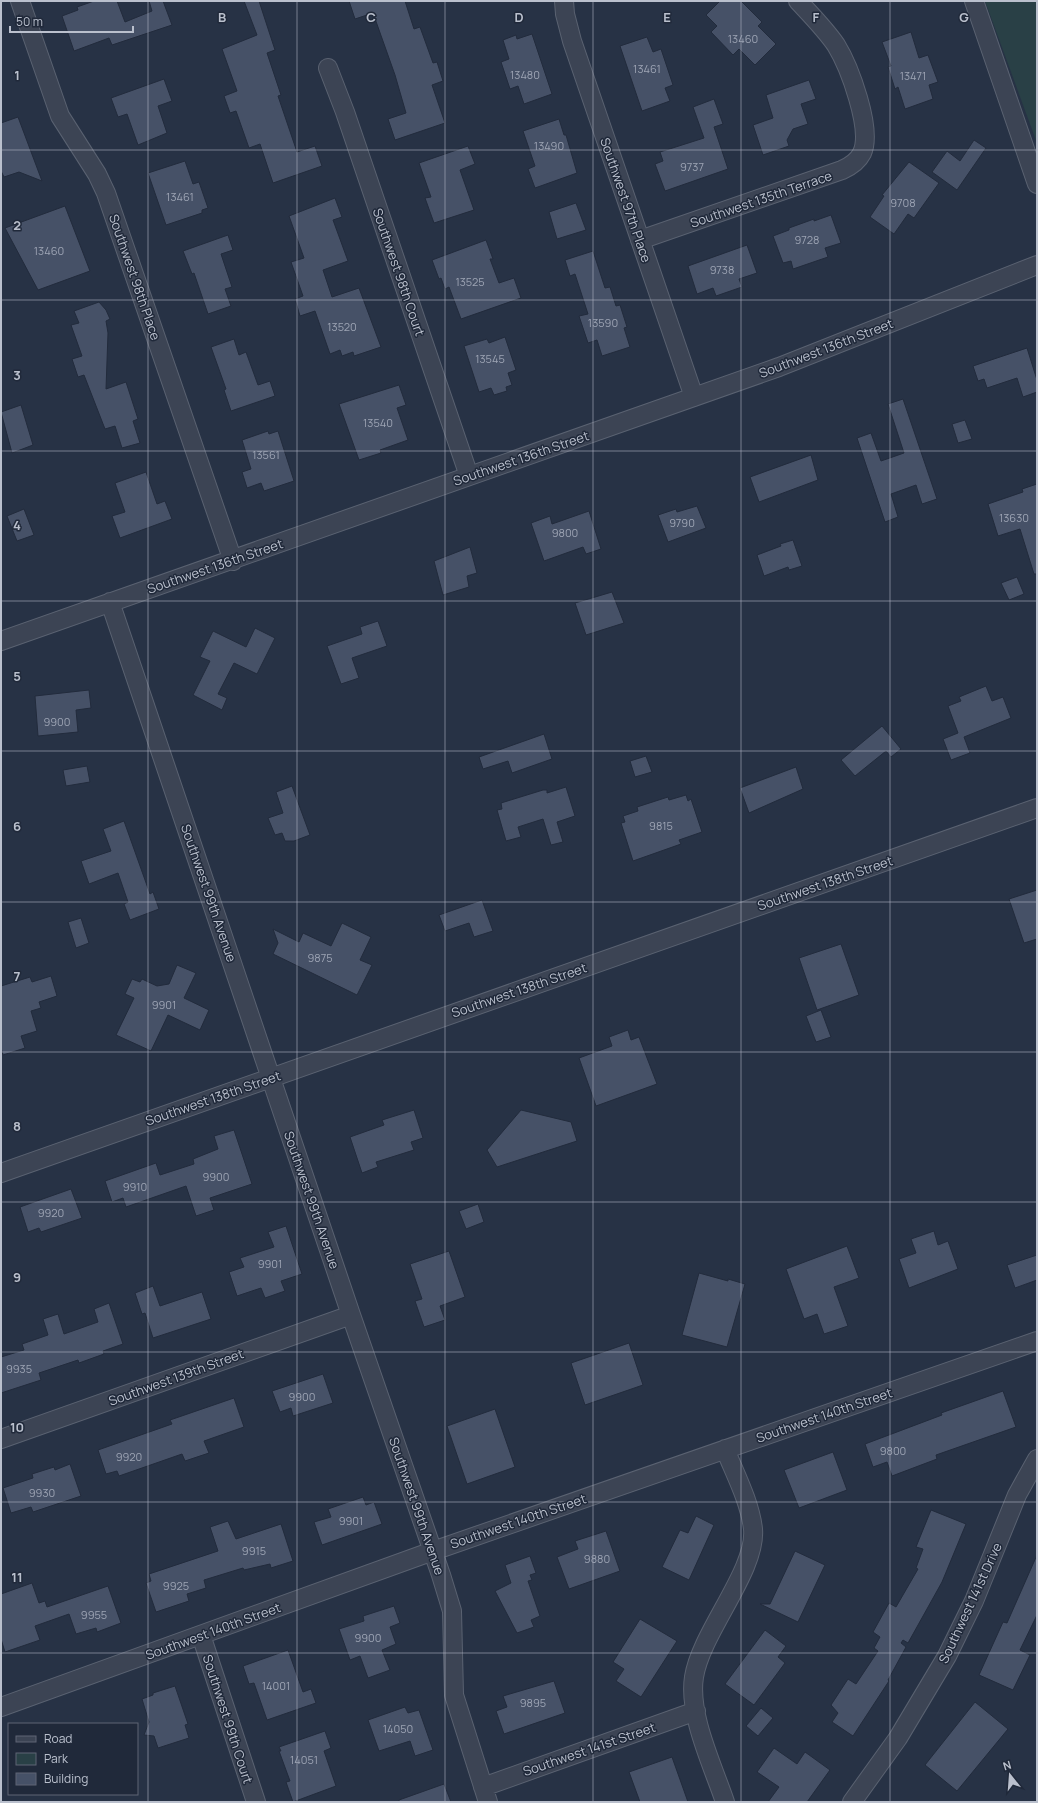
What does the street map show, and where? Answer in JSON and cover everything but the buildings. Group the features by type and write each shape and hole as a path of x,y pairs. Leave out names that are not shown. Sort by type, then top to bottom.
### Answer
{"street":[{"name":"Southwest 98th Place","path":"20,1 60,116 97,174 106,193 233,561"},
{"name":"Southwest 97th Place","path":"564,1 565,14 572,41 694,397"},
{"name":"Southwest 135th Terrace","path":"640,240 842,170 853,164 860,157 866,139 861,107 837,47 820,24 798,1"},
{"path":"974,1 1037,184"},
{"name":"Southwest 98th Court","path":"328,68 348,120 469,476"},
{"name":"Southwest 136th Street","path":"1,641 110,602 233,561 813,354 1037,265"},
{"name":"Southwest 99th Avenue","path":"110,602 270,1078 433,1551 452,1611 454,1695 486,1795"},
{"name":"Southwest 138th Street","path":"1,1173 1037,808"},
{"name":"Southwest 139th Street","path":"1,1439 351,1315"},
{"name":"Southwest 140th Street","path":"1,1707 433,1551 725,1449 1036,1346"},
{"path":"725,1449 752,1520 753,1539 740,1576 697,1666 694,1691 696,1711 725,1802"},
{"name":"Southwest 141st Drive","path":"852,1802 898,1738 947,1656 974,1601 1017,1495 1037,1459"},
{"name":"Southwest 99th Court","path":"201,1635 256,1802"},
{"name":"Southwest 141st Street","path":"486,1795 696,1711"}],"green space":[{"path":"985,1 1037,1 1037,143"}]}
